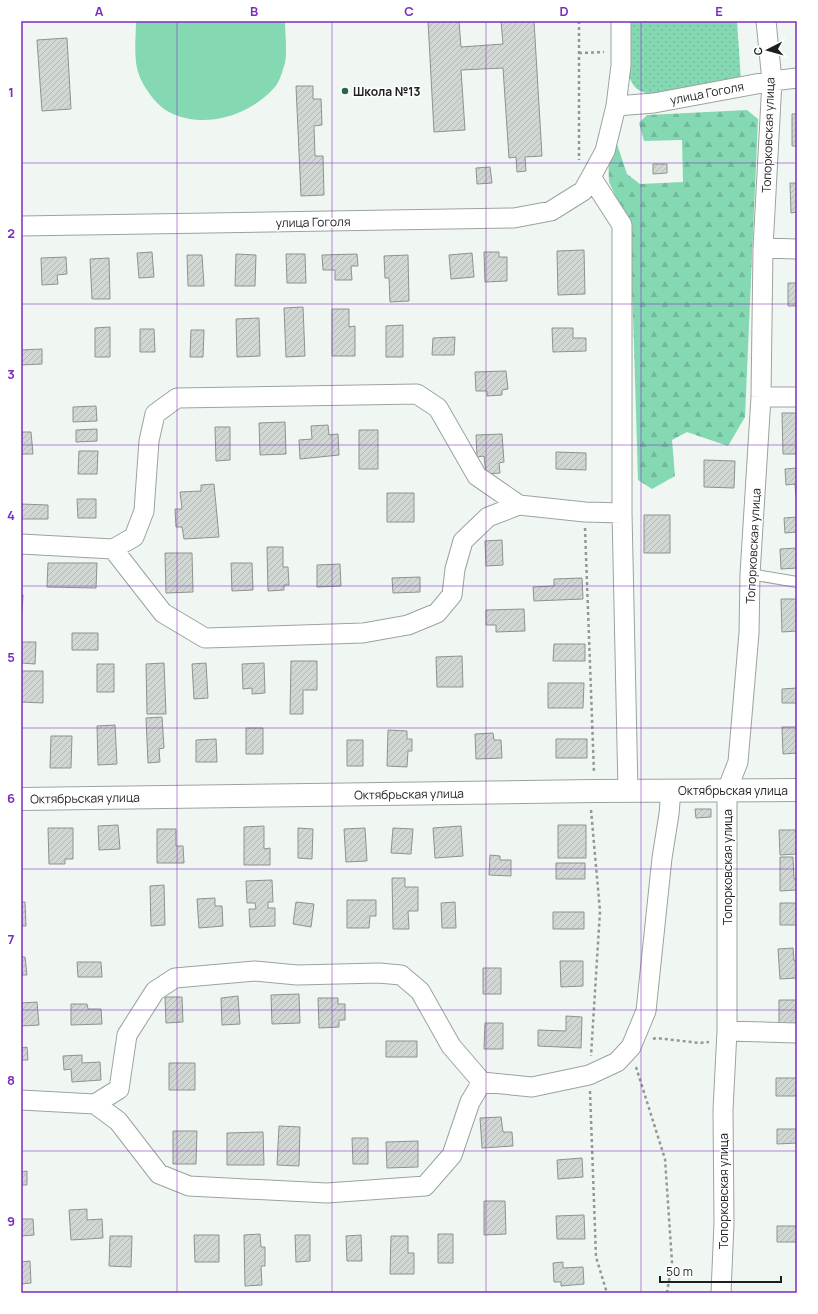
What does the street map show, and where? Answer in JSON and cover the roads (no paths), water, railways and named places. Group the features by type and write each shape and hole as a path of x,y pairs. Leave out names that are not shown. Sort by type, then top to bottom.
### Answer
{"street":[{"path":"621,21 621,64 616,106 604,151 591,177 622,225 622,513 628,791"},
{"name":"Топорковская улица","path":"721,1293 724,1223 723,1110 727,1031 727,790 738,762 749,633 750,574 761,397 763,248 772,81 766,21"},
{"name":"улица Гоголя","path":"616,106 654,103 772,81 797,78"},
{"name":"улица Гоголя","path":"21,226 514,218 551,212 583,191 591,177"},
{"path":"763,248 797,249"},
{"path":"21,544 113,549 134,537 144,511 149,441 155,414 177,398 417,394 438,408 477,476 519,505 584,512 622,513"},
{"path":"761,397 797,397"},
{"path":"113,549 163,614 205,638 363,632 408,625 437,613 452,595 455,569 463,541 488,518 519,505"},
{"path":"95,1104 119,1089 127,1035 155,991 175,978 255,971 298,975 379,973 401,975 420,991 451,1046 482,1082 532,1087 589,1075 616,1062 631,1047 646,1011 662,858 671,790"},
{"name":"Октябрьская улица","path":"21,799 671,790 797,790"},
{"path":"727,1031 797,1033"},
{"path":"21,1100 95,1104 118,1121 159,1174 189,1186 328,1193 425,1186 452,1155 470,1102 482,1082"}],"lane":[{"path":"750,574 797,582"}],"place":[{"name":"Школа №13","path":"345,91"}]}
